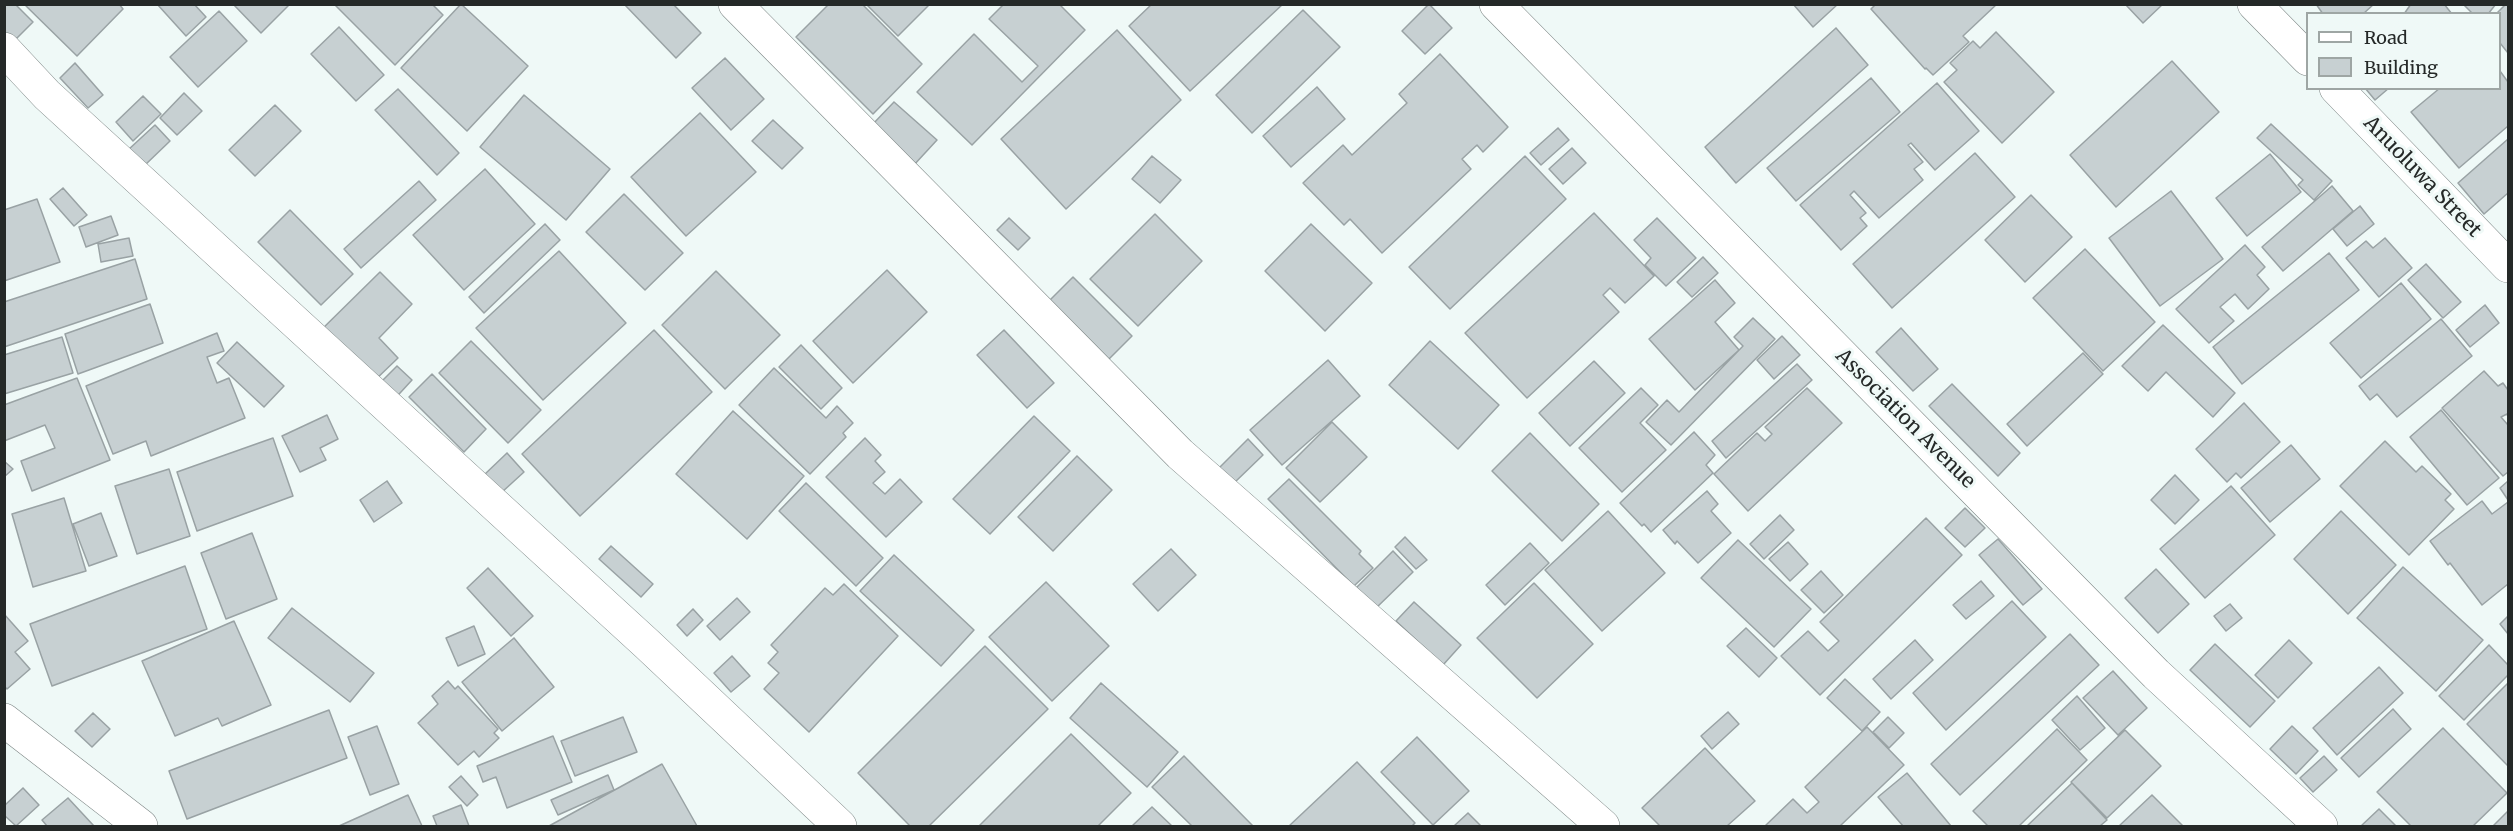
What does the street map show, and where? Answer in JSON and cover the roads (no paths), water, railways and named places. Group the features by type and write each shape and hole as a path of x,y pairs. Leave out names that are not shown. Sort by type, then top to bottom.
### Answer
{"street":[{"path":"735,4 1180,454 1603,826"},
{"name":"Association Avenue","path":"1496,4 2156,674 2321,826"},
{"path":"2254,4 2306,58"},
{"path":"4,50 47,95 647,644 840,826"},
{"name":"Anuoluwa Street","path":"2338,90 2508,266"},
{"path":"4,720 141,826"}]}
